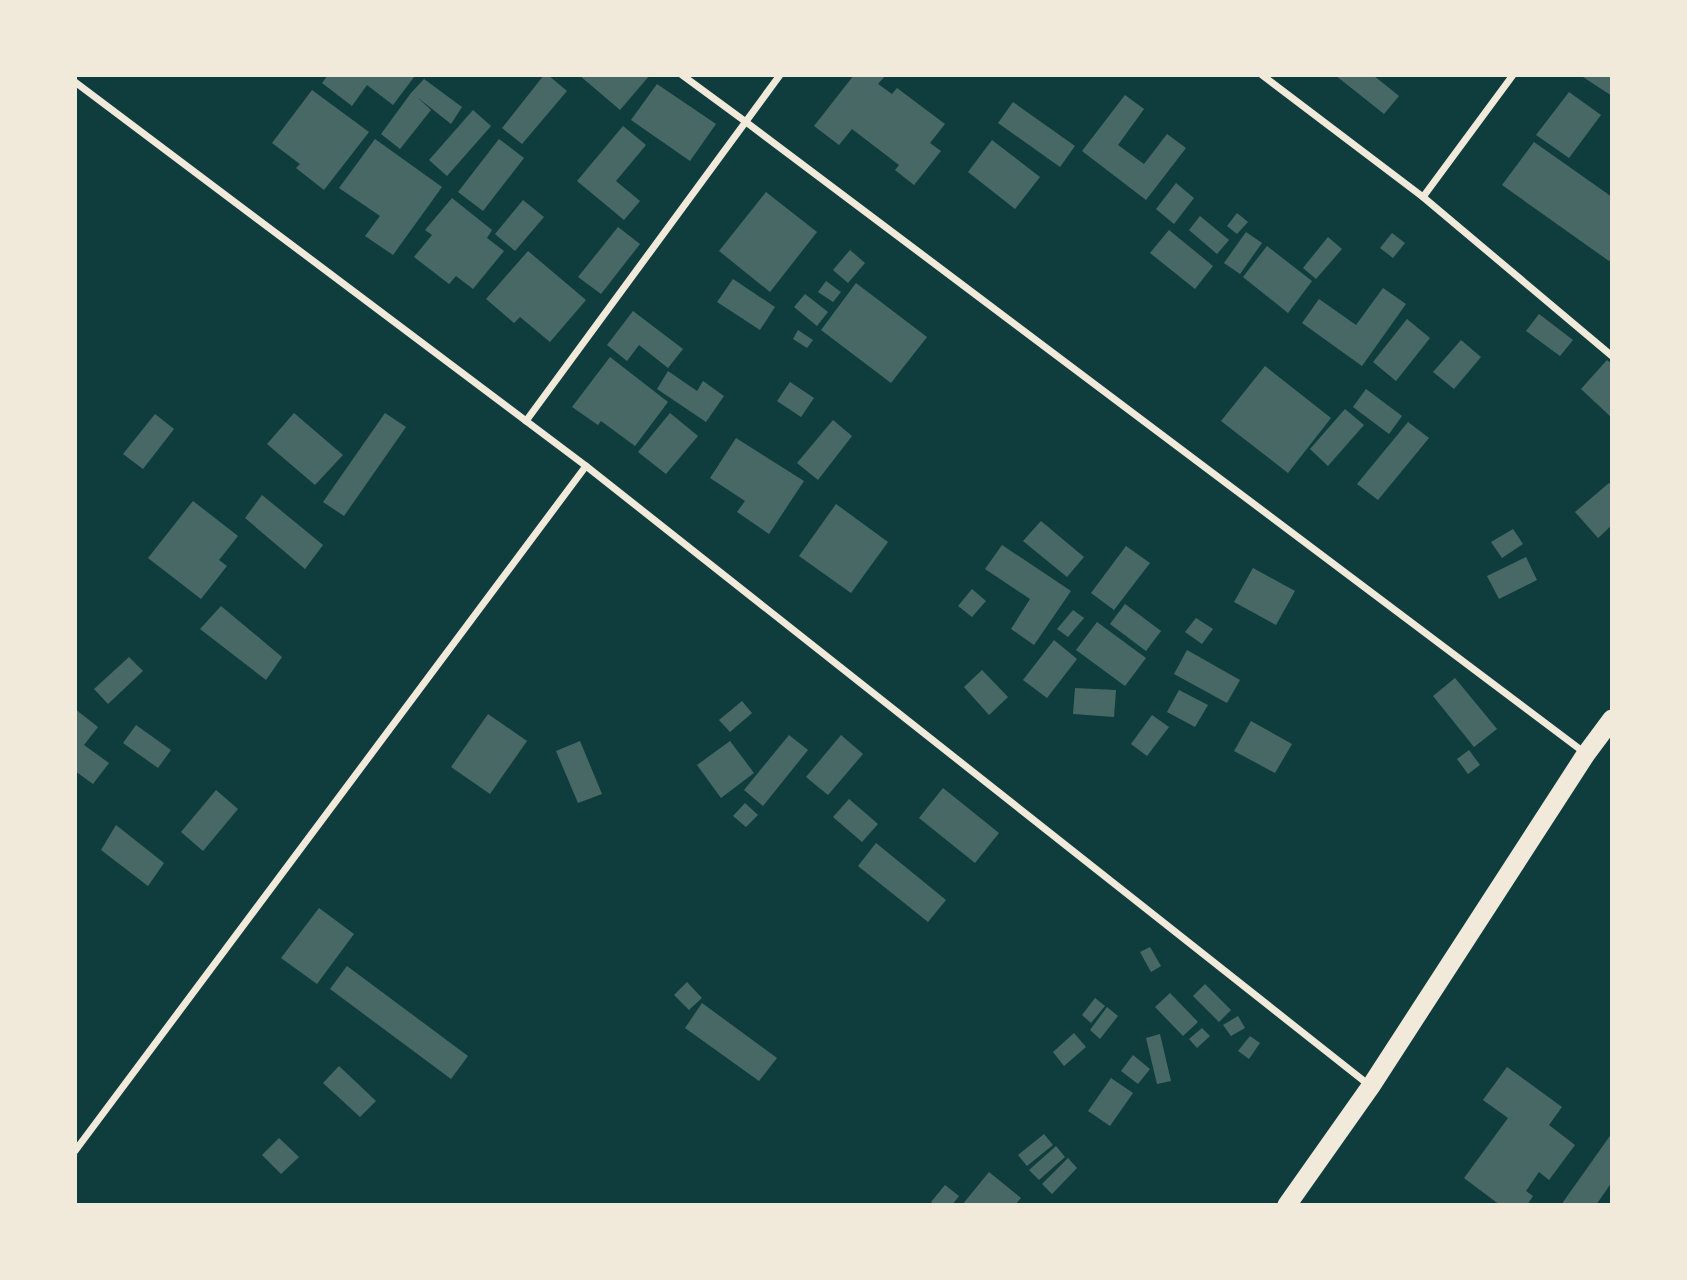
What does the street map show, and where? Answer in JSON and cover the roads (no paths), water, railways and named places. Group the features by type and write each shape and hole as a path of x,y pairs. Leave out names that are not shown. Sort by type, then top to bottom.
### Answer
{"highway":[{"path":"1287,1205 1371,1086 1586,754 1612,719"}],"street":[{"path":"681,75 1586,754"},
{"path":"526,421 780,75"},
{"path":"1262,75 1423,197 1612,356"},
{"path":"1423,197 1513,75"},
{"path":"75,82 586,466 1371,1086"},
{"path":"75,1151 586,466"}]}
